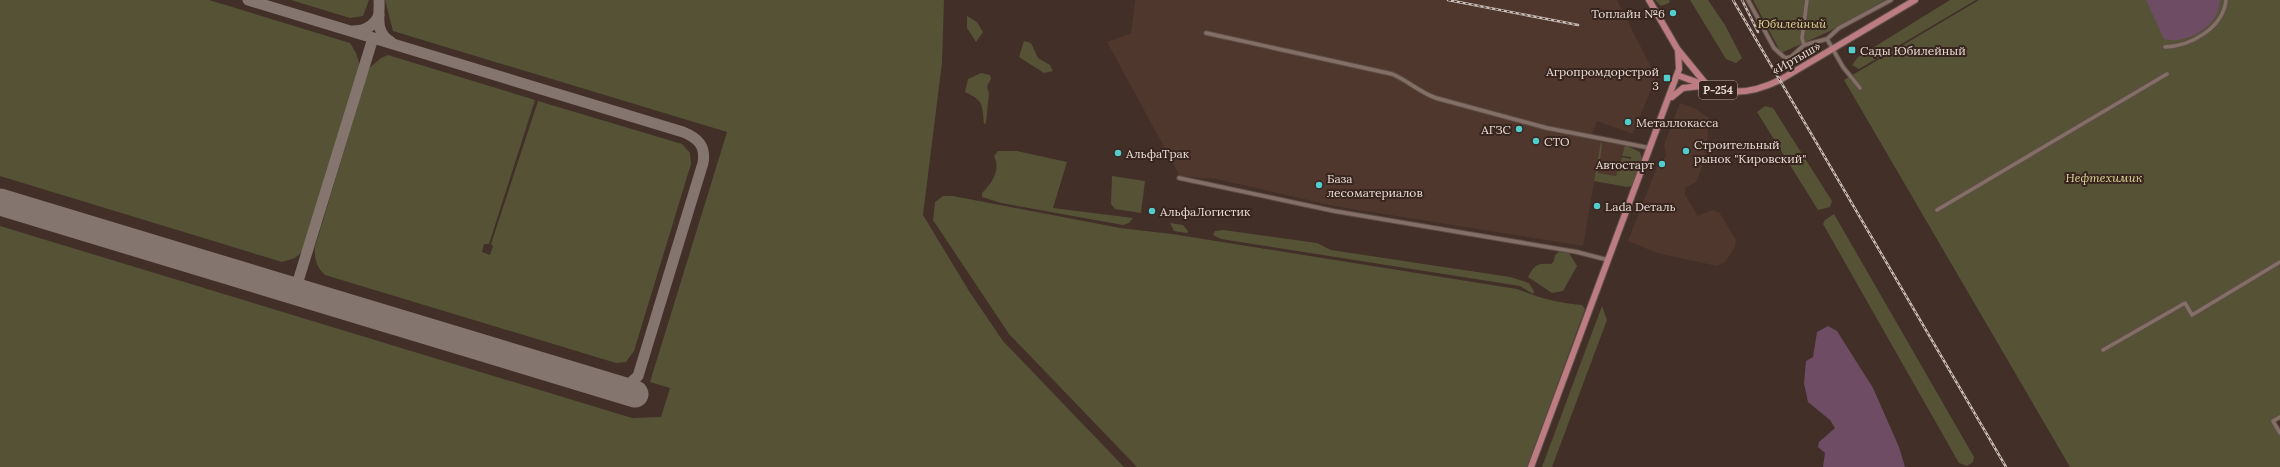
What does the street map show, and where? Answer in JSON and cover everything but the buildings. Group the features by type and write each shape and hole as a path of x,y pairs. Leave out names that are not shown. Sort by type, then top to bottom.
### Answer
{"main road":[{"path":"1649,0 1678,50 1698,76 1711,88"},
{"name":"«Иртыш»","path":"1677,76 1711,88 1734,93 1760,89 1833,49 1915,0"},
{"path":"1531,467 1668,102 1677,76 1680,60 1678,50"},
{"path":"1668,102 1683,88 1698,85 1711,88"}],"street":[{"path":"1748,0 1763,30 1780,56 1785,58 1791,57 1804,45 1827,39 1839,28 1891,0"},
{"path":"1804,45 1802,38 1807,0"},
{"path":"2165,48 2183,45 2215,26 2222,14 2226,0"},
{"path":"1206,33 1392,74 1436,98 1547,128 1650,148"},
{"path":"1827,39 1843,67 1860,88"},
{"path":"1937,210 2167,74"},
{"path":"1179,178 1334,211 1570,250 1608,260"},
{"path":"2103,350 2185,303 2192,315 2280,262"},
{"path":"2280,417 2273,420 2280,433"}],"shaded area":[{"path":"1135,0 1617,0 1656,77 1633,134 1597,121 1592,134 1602,136 1583,246 1334,206 1216,179 1180,176 1107,42 1131,33"},
{"path":"2146,0 2220,1 2215,17 2204,29 2185,39 2171,40 2164,39"},
{"path":"1680,103 1694,108 1709,118 1706,158 1696,182 1685,188 1685,195 1698,216 1712,210 1719,212 1736,240 1735,247 1725,262 1717,266 1657,253 1628,241 1659,162 1666,157 1664,145"},
{"path":"1601,142 1625,145 1616,176 1598,173"},
{"path":"1828,326 1837,331 1873,388 1899,447 1905,467 1823,467 1825,453 1818,447 1819,442 1835,428 1830,420 1808,402 1804,383 1806,361 1813,357 1817,332"}],"green space":[{"path":"0,0 209,0 350,43 356,53 360,66 303,251 295,258 282,262 0,176"},
{"path":"291,0 369,0 363,16 350,18"},
{"path":"385,0 944,0 942,63 923,215 969,291 1003,341 1124,467 0,467 0,226 632,418 661,417 670,388 650,382 727,132 393,31"},
{"path":"1655,0 1670,1 1669,3 1661,6"},
{"path":"1690,0 1708,0 1725,25 1742,58 1736,63 1726,59"},
{"name":"Юбилейный","path":"1753,0 1885,0 1828,32 1781,53"},
{"path":"1950,0 1976,0 1859,69 1852,65 1858,57"},
{"name":"Нефтехимик","path":"1979,0 2280,0 2280,418 2274,421 2280,430 2280,467 2070,467 1844,80"},
{"path":"967,16 977,22 983,32 976,42 967,28"},
{"path":"1024,41 1031,43 1038,58 1050,65 1053,71 1044,73 1019,57"},
{"path":"388,55 535,100 489,244 484,244 482,252 490,255 493,246 491,244 538,101 682,144 690,153 691,164 634,351 626,362 616,363 325,275 320,269 315,255 315,247 369,68 381,58"},
{"path":"981,73 990,75 991,79 987,86 989,94 986,123 984,124 981,104 976,98 965,92 968,79"},
{"path":"1765,106 1773,108 1832,201 1830,207 1818,210 1757,112"},
{"path":"1601,141 1602,145 1598,173 1616,176 1622,157 1631,159 1631,157 1622,156 1625,145 1640,152 1642,158 1632,186 1627,187 1594,181"},
{"path":"998,151 1017,151 1067,162 1053,208 1133,218 1129,223 1123,225 1001,203 982,197 982,193 992,181 996,171 996,161 994,156"},
{"path":"1112,176 1145,181 1141,213 1115,209 1111,204"},
{"path":"943,196 953,196 1120,228 1172,234 1517,289 1549,300 1582,305 1585,309 1527,467 1137,467 1009,334 933,220 935,202"},
{"path":"1834,214 1974,457 1973,462 1967,466 1959,463 1823,224 1825,220"},
{"path":"1170,223 1183,225 1188,231 1187,233 1174,231"},
{"path":"1223,230 1317,243 1331,250 1510,277 1529,283 1534,291 1533,294 1520,286 1221,239 1213,235 1215,231"},
{"path":"1559,252 1569,253 1577,266 1563,291 1552,293 1528,277 1534,267 1543,264 1551,264 1554,261 1555,255"},
{"path":"1602,306 1607,320 1552,467 1542,467"}],"taxiway":[{"path":"248,0 683,132 693,137 700,143 704,157 703,163 638,376 628,385 615,388"},
{"path":"379,0 380,29 386,38 391,42"},
{"path":"353,31 369,27 375,22 379,15"},
{"path":"295,291 373,38"}],"runway":[{"path":"0,202 635,394"}],"railway":[{"path":"1448,0 1578,25"},
{"path":"1733,0 2006,467"},
{"path":"1742,0 1758,32"}],"place":[{"name":"Топлайн №6","path":"1673,13"},
{"name":"Сады Юбилейный","path":"1852,50"},
{"name":"Агропромдорстрой 3","path":"1667,78"},
{"name":"Металлокасса","path":"1628,122"},
{"name":"АГЗС","path":"1519,129"},
{"name":"СТО","path":"1536,141"},
{"name":"Строительный рынок \"Кировский\"","path":"1686,151"},
{"name":"АльфаТрак","path":"1118,153"},
{"name":"Автостарт","path":"1662,164"},
{"name":"База лесоматериалов","path":"1319,185"},
{"name":"Lada Dеталь","path":"1597,206"},
{"name":"АльфаЛогистик","path":"1152,211"}]}
